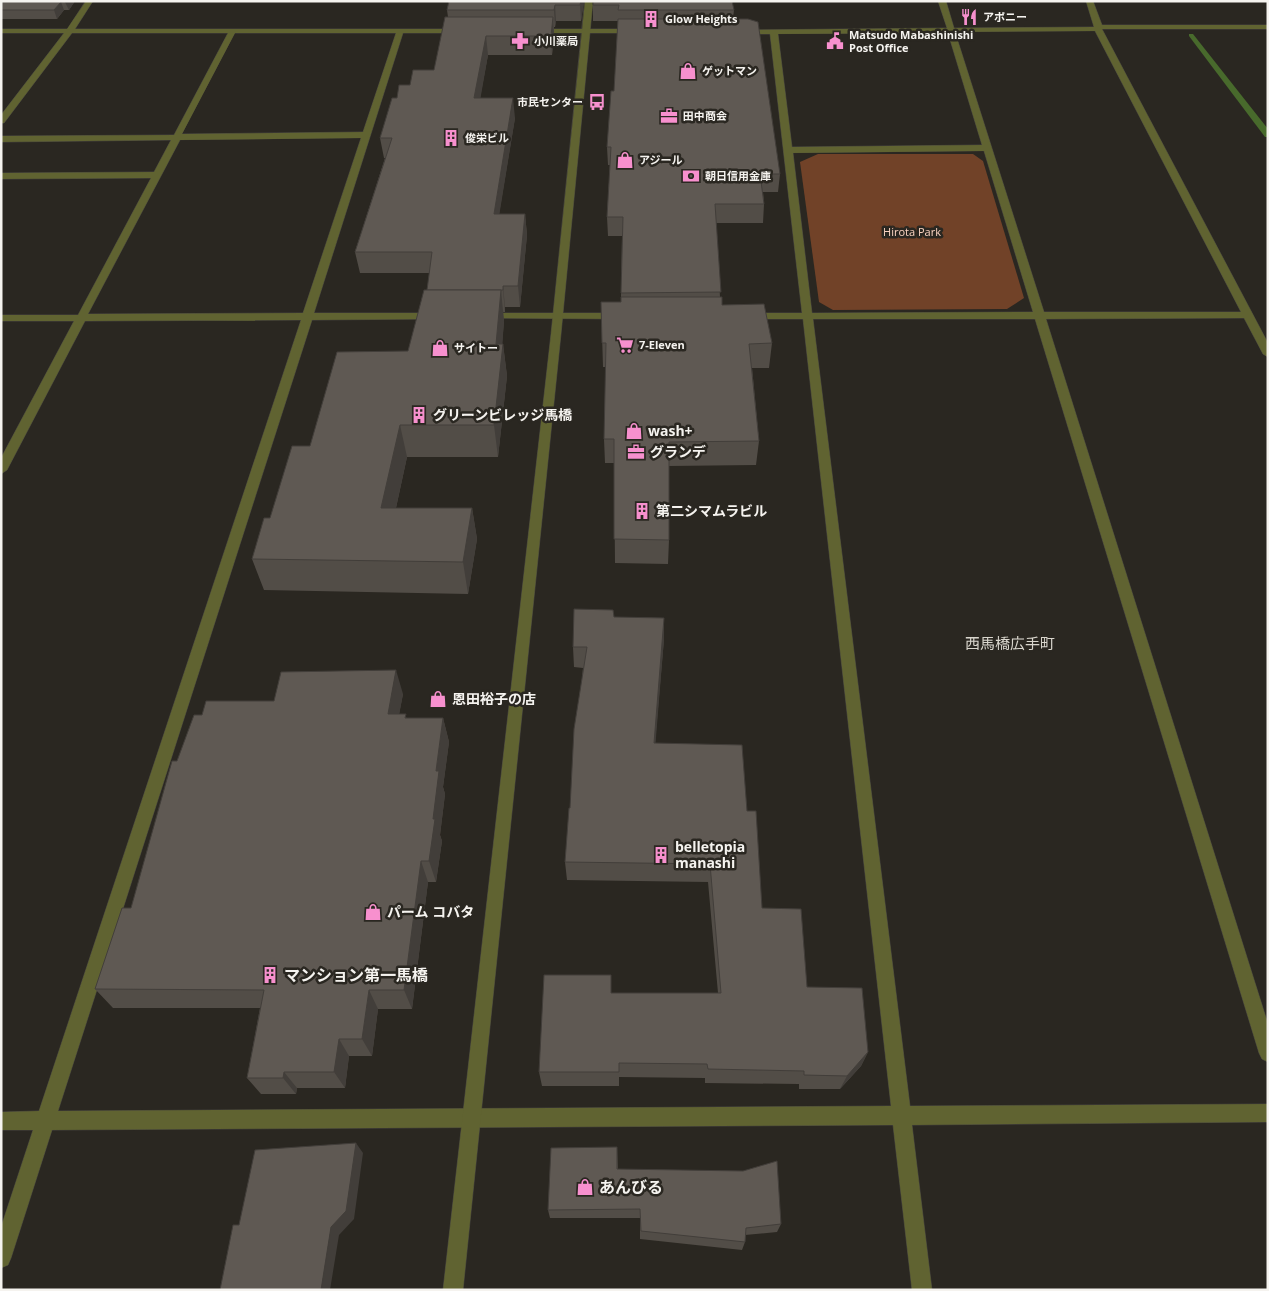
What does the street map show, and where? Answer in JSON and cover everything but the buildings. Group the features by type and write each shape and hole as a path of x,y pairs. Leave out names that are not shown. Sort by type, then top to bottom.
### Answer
{"street":[{"path":"1,121 69,32 90,1"},
{"path":"454,1290 558,315 589,1"},
{"path":"942,1 1268,1053"},
{"path":"1088,1 1098,28 1268,354"},
{"path":"736,32 1268,27"},
{"path":"1,32 468,31"},
{"path":"526,31 640,32"},
{"path":"1,470 232,32"},
{"path":"1,1258 400,32"},
{"path":"774,32 922,1290"},
{"path":"1,139 366,136"},
{"path":"788,150 987,148"},
{"path":"1,176 157,174"},
{"path":"741,316 1247,315"},
{"path":"1,318 447,316"},
{"path":"477,316 626,316"},
{"path":"1,1121 1268,1113"}],"green space":[{"name":"Hirota Park","path":"818,154 973,154 983,161 1024,298 1007,309 833,310 819,302 800,162"}],"waterway":[{"path":"1191,35 1268,135"}],"place":[{"name":"アポニー","path":"969,17"},
{"name":"Glow Heights","path":"651,19"},
{"name":"小川薬局","path":"520,41"},
{"name":"Matsudo Mabashinishi Post Office","path":"835,41"},
{"name":"ゲットマン","path":"688,71"},
{"name":"市民センター","path":"597,102"},
{"name":"田中商会","path":"669,116"},
{"name":"俊栄ビル","path":"451,138"},
{"name":"アジール","path":"625,160"},
{"name":"朝日信用金庫","path":"691,176"},
{"name":"7-Eleven","path":"625,345"},
{"name":"サイトー","path":"440,348"},
{"name":"グリーンビレッジ馬橋","path":"419,415"},
{"name":"wash+","path":"634,431"},
{"name":"グランデ","path":"636,452"},
{"name":"第二シマムラビル","path":"642,511"},
{"name":"恩田裕子の店","path":"438,699"},
{"name":"belletopia manashi","path":"661,855"},
{"name":"パーム コバタ","path":"373,912"},
{"name":"マンション第一馬橋","path":"270,975"},
{"name":"あんびる","path":"585,1187"}],"district":[{"name":"西馬橋広手町","path":"1010,644"}]}
